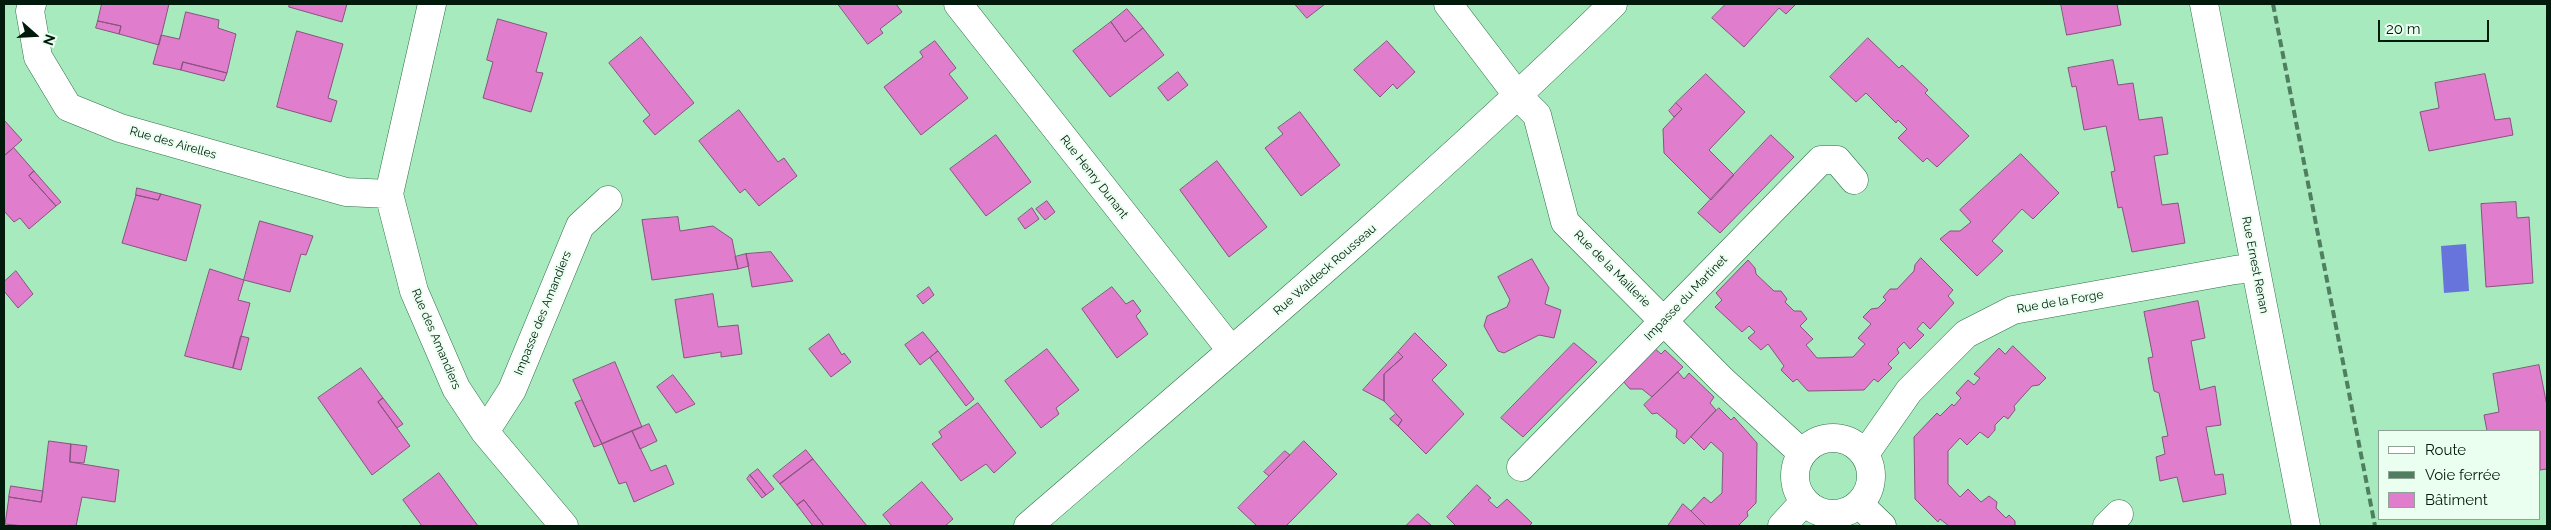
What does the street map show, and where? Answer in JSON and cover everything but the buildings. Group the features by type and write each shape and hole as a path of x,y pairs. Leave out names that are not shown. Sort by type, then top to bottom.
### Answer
{"street":[{"name":"Rue des Airelles","path":"32,4 30,11 38,57 68,107 120,128 346,192 389,194"},
{"name":"Rue des Amandiers","path":"432,4 389,194 414,291 456,388 485,432 564,526"},
{"name":"Rue Henry Dunant","path":"958,4 1231,350"},
{"name":"Rue de la Maillerie","path":"1448,4 1518,96 1537,115 1565,222 1722,380 1802,453"},
{"name":"Rue Waldeck Rousseau","path":"1028,526 1354,245 1518,96 1613,4"},
{"name":"Rue Ernest Renan","path":"2204,4 2306,526"},
{"name":"Impasse du Martinet","path":"1521,467 1822,160 1837,160 1854,180"},
{"name":"Impasse des Amandiers","path":"485,432 512,390 580,226 608,200"},
{"name":"Rue de la Forge","path":"1864,454 1909,391 1966,334 2013,310 2255,268"},
{"path":"1833,437 1845,439 1856,445 1864,454 1871,475 1870,485 1859,504 1849,511 1825,514 1813,510 1804,502 1797,491 1794,478 1796,465 1802,453 1821,439 1833,437"},
{"path":"1782,526 1804,502"},
{"path":"1859,504 1882,526"}],"water":[{"path":"2466,244 2469,291 2444,293 2441,246"}],"railway":[{"path":"2273,4 2375,526"}]}
